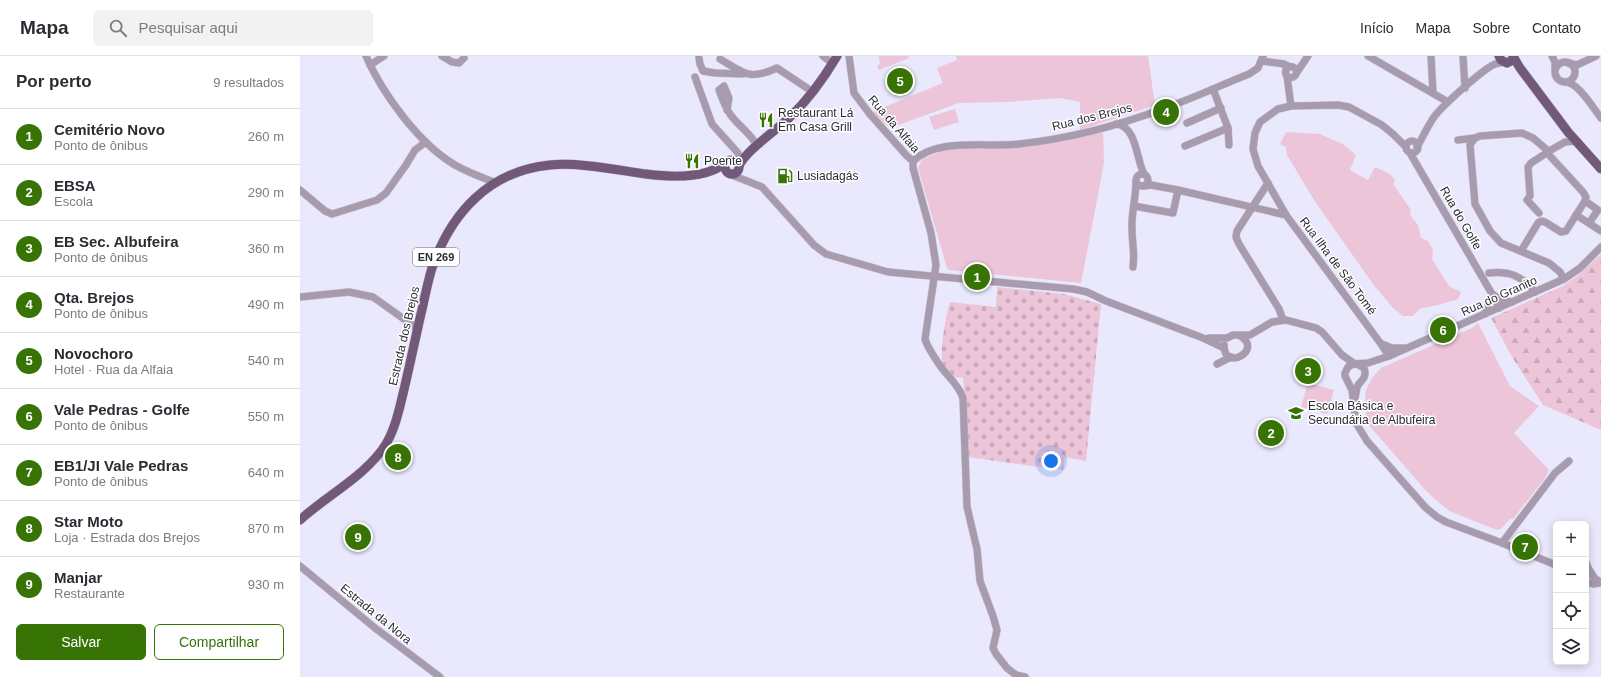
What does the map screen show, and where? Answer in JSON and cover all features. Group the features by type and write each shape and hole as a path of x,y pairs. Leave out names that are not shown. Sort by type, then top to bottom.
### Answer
{"main road":[{"name":"EN 269","path":"735,168 744,157 791,116 813,92 837,59"},
{"path":"1505,59 1520,68 1568,132 1601,169"},
{"name":"Estrada dos Brejos","path":"301,518 360,472 386,445 399,410 432,269 444,240 466,207 494,182 524,170 557,164 673,177 699,174 719,168 735,168"}],"street":[{"path":"366,56 382,87 426,142 454,164 472,174 494,182"},
{"path":"370,65 384,56"},
{"path":"442,56 452,62 459,62 464,58"},
{"path":"823,56 837,59 849,56"},
{"name":"Rua da Alfaia","path":"849,56 854,93 884,130 913,161 913,168 931,233 936,265 925,339 941,367 960,389 963,398 967,507 977,549 980,581 997,630 993,648 1007,668 1016,675 1025,677"},
{"path":"1290,71 1310,57 1315,56"},
{"path":"1368,56 1448,102"},
{"path":"1431,56 1433,93"},
{"path":"1463,56 1465,88"},
{"path":"1552,57 1577,65 1596,56"},
{"path":"1552,57 1555,62 1556,77 1562,81 1570,82 1577,86 1601,118"},
{"path":"699,58 700,64 704,71 708,72 763,74 776,68 813,92"},
{"path":"720,59 746,74"},
{"path":"1262,59 1290,71"},
{"name":"Rua dos Brejos","path":"913,161 918,157 941,148 954,146 1012,145 1038,142 1127,121 1165,108 1250,74 1258,68 1262,59"},
{"path":"1286,215 1258,166 1253,149 1260,122 1270,114 1278,109 1291,106 1338,105 1349,107 1394,134 1412,147 1435,116 1448,102 1505,59"},
{"path":"1555,69 1560,64 1565,62"},
{"path":"1565,62 1572,66 1577,86"},
{"path":"1565,82 1571,79 1574,72 1582,63"},
{"path":"1290,71 1289,88 1291,106"},
{"path":"695,77 712,124 738,153 735,168 762,187 814,245 826,254 888,272 1053,289 1106,301 1203,338 1224,350 1231,357"},
{"path":"1213,89 1228,128 1229,145"},
{"path":"1187,123 1221,108"},
{"path":"727,110 730,115 753,138 756,147"},
{"path":"1130,131 1135,122 1141,116"},
{"path":"1127,121 1126,125 1130,131 1140,166 1148,182 1144,186"},
{"path":"1114,124 1120,124 1130,131"},
{"path":"1185,146 1228,128"},
{"path":"1565,142 1568,132"},
{"path":"1458,140 1480,136 1522,133 1533,138 1548,152 1585,199 1598,210 1589,223"},
{"path":"1475,138 1470,145 1475,204 1495,238 1501,243 1549,263 1560,272 1564,279"},
{"path":"1539,212 1527,200 1530,196 1528,167 1531,163 1565,142 1577,141"},
{"path":"300,190 325,211 332,214 377,200 386,193 397,179 415,150 426,142"},
{"name":"Rua do Golfe","path":"1412,147 1424,175 1492,294 1498,308"},
{"path":"1133,267 1134,244 1132,229 1136,193 1137,152"},
{"path":"1136,180 1139,174 1146,176"},
{"name":"Rua Ilha de São Tomé","path":"1146,176 1162,187"},
{"name":"Rua Ilha de São Tomé","path":"1136,180 1139,186 1151,185 1178,190 1286,215 1382,344 1389,356"},
{"path":"1268,183 1237,231 1236,237 1279,309 1283,320"},
{"path":"1134,206 1173,212 1178,190"},
{"path":"1521,251 1538,223 1541,221 1564,232 1585,199"},
{"path":"1576,215 1601,231"},
{"name":"Rua do Granito","path":"1356,364 1377,361 1564,279 1580,268 1601,247"},
{"path":"1489,273 1502,273 1518,277 1527,282 1535,292"},
{"path":"300,297 349,292 373,298 418,329"},
{"path":"1485,314 1492,294 1501,300 1512,302"},
{"path":"1203,338 1216,339 1228,338 1233,335 1250,335 1260,331 1272,322 1283,320 1316,328 1322,332 1342,355 1364,368 1364,378 1358,386 1354,408"},
{"path":"1228,338 1224,344 1224,350 1216,364 1231,357 1240,357 1260,331"},
{"path":"1240,336 1245,340 1246,350"},
{"path":"1377,361 1383,351 1382,344 1392,348 1407,348"},
{"path":"1342,355 1346,369 1345,376 1352,390 1356,423 1367,441 1425,507 1446,522 1553,563"},
{"name":"Rua do Granito","path":"1364,378 1372,365 1377,361"},
{"path":"1346,369 1351,365 1356,364"},
{"path":"1349,382 1357,384 1364,378"},
{"path":"1502,542 1555,474 1569,461"},
{"name":"Estrada da Nora","path":"300,566 380,632 440,677"},
{"path":"1589,570 1593,581"}],"green space":[{"path":"879,56 908,56 909,58 879,70 877,66 880,64"},
{"path":"956,56 1148,56 1155,105 1080,130 1080,102 1060,98 1007,102 959,103 890,128 872,112 943,83 937,68 957,60"},
{"path":"955,109 959,122 934,130 929,117"},
{"path":"1103,130 1104,163 1081,283 949,270 947,268 918,168 922,159 948,149 1000,149 1037,145"},
{"path":"1286,132 1320,134 1344,145 1356,155 1350,170 1368,180 1375,167 1390,174 1395,180 1393,184 1411,210 1410,215 1418,225 1421,238 1428,241 1433,250 1432,259 1449,286 1461,292 1458,299 1421,308 1413,316 1403,316 1393,308 1373,284 1314,200 1287,155 1286,147 1280,144"},
{"path":"1601,254 1601,430 1543,405 1512,357 1491,318 1563,286 1577,276"},
{"path":"997,287 1064,294 1101,304 1086,461 1065,457 1063,470 967,457 963,378 952,377 943,364 942,343 945,324 950,302 996,307"},
{"path":"1478,323 1510,386 1539,406 1514,433 1549,470 1545,478 1513,519 1510,519 1501,529 1497,530 1449,511 1427,492 1367,423 1365,401 1366,390 1372,378 1381,368 1472,328"},
{"path":"1308,383 1334,390 1327,414 1301,407"}],"place":[{"name":"Novochoro","path":"900,81"},
{"name":"Qta. Brejos","path":"1166,112"},
{"name":"Restaurant Lá Em Casa Grill","path":"766,120"},
{"name":"Poente","path":"692,161"},
{"name":"Lusiadagás","path":"785,176"},
{"name":"Cemitério Novo","path":"977,277"},
{"name":"Vale Pedras - Golfe","path":"1443,330"},
{"name":"EB Sec. Albufeira","path":"1308,371"},
{"name":"Escola Básica e Secundária de Albufeira","path":"1296,413"},
{"name":"EBSA","path":"1271,433"},
{"name":"Star Moto","path":"398,457"},
{"name":"Manjar","path":"358,537"},
{"name":"EB1/JI Vale Pedras","path":"1525,547"}]}
